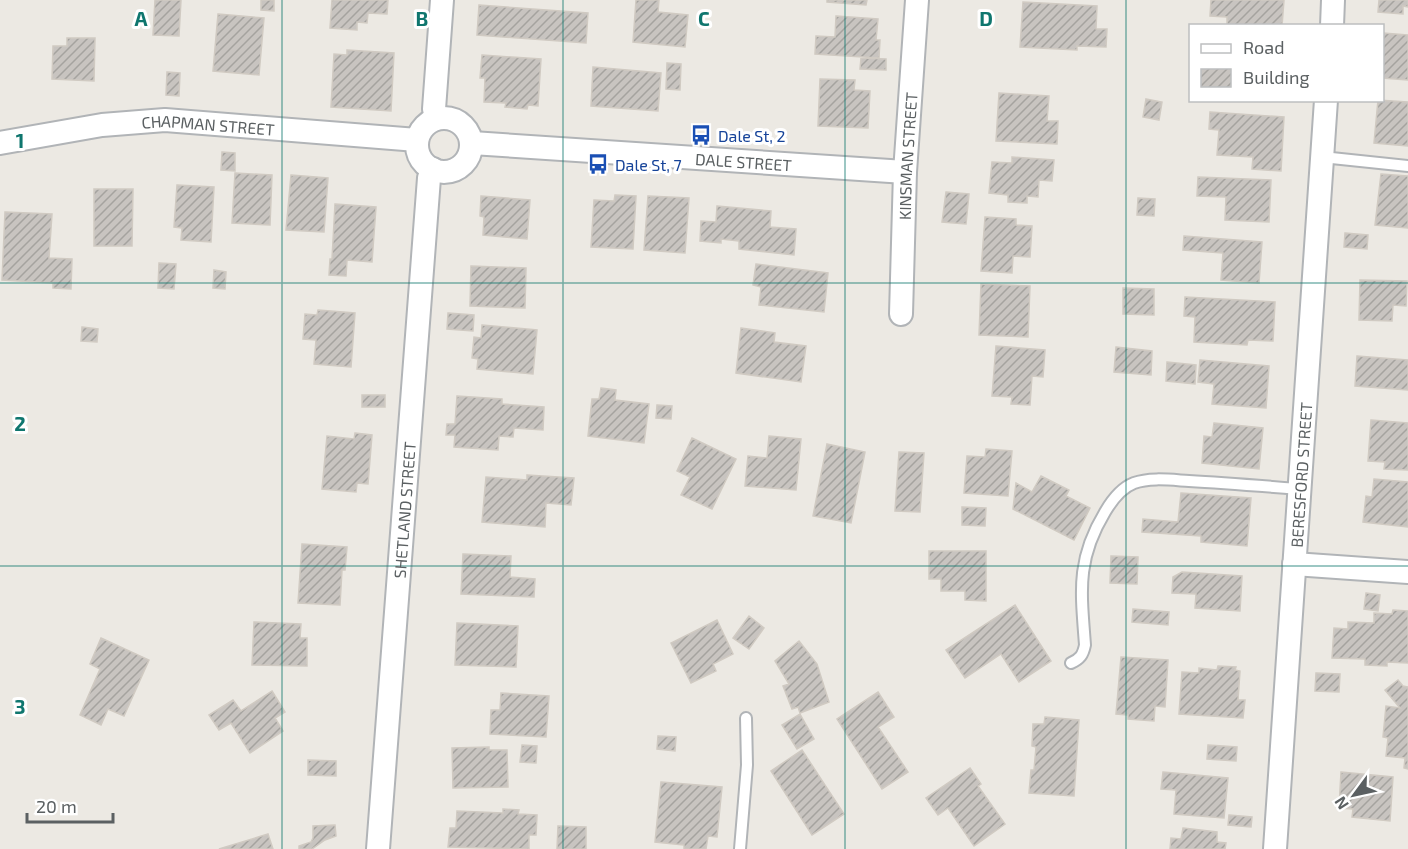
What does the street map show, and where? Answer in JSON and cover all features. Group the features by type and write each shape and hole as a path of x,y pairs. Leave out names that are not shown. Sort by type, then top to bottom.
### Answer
{"street":[{"path":"437,118 434,109 442,0"},
{"name":"KINSMAN STREET","path":"901,314 905,172 917,0"},
{"path":"1332,24 1333,0"},
{"name":"BERESFORD STREET","path":"1275,849 1326,102"},
{"path":"445,117 460,122 470,135 471,153 460,168 442,172 425,165 420,157 417,140 424,126 437,118 445,117"},
{"name":"CHAPMAN STREET","path":"0,143 102,125 165,120 417,140"},
{"name":"DALE STREET","path":"472,143 905,172"},
{"name":"SHETLAND STREET","path":"378,849 429,178 433,169"},
{"path":"1294,564 1408,572"}],"lane":[{"path":"1322,157 1408,165"},
{"path":"1071,663 1083,654 1085,645 1081,592 1084,558 1096,526 1111,501 1122,490 1141,481 1172,480 1299,489"},
{"path":"740,849 747,765 746,718"}],"building":[{"path":"155,0 181,0 179,36 153,35"},
{"path":"261,0 274,0 274,11 261,10"},
{"path":"332,0 388,0 387,14 368,13 367,23 357,22 357,30 330,28"},
{"path":"636,0 659,0 658,12 688,15 685,47 633,42"},
{"path":"827,0 867,0 866,5 827,2"},
{"path":"1211,0 1284,0 1282,24 1227,24 1227,17 1210,16"},
{"path":"1379,0 1408,0 1408,7 1403,6 1403,14 1378,12"},
{"path":"1023,2 1097,6 1096,29 1107,29 1106,47 1077,46 1077,50 1020,47"},
{"path":"479,5 588,13 586,43 477,35"},
{"path":"218,14 264,18 259,75 213,71"},
{"path":"836,16 878,19 876,40 880,40 879,58 815,54 816,36 835,37"},
{"path":"1384,33 1408,35 1408,80 1384,78"},
{"path":"67,38 95,38 94,81 52,79 53,46 67,46"},
{"path":"347,50 394,53 391,111 331,107 334,54 347,55"},
{"path":"482,55 541,59 538,106 528,105 527,109 505,107 506,103 484,102 485,78 480,78"},
{"path":"861,58 886,59 886,70 860,69"},
{"path":"667,63 681,64 680,90 666,89"},
{"path":"593,67 661,73 658,111 591,106"},
{"path":"167,72 180,73 179,96 166,95"},
{"path":"820,79 855,80 854,90 870,91 868,128 818,126"},
{"path":"999,93 1049,96 1047,121 1058,121 1057,144 996,141"},
{"path":"1146,99 1162,102 1159,120 1143,117"},
{"path":"1378,102 1408,102 1408,146 1374,143"},
{"path":"1210,112 1284,117 1281,171 1252,169 1253,157 1217,155 1219,130 1209,129"},
{"path":"222,152 235,153 235,171 221,170"},
{"path":"1012,157 1054,160 1052,181 1039,180 1038,197 1027,196 1027,203 1008,202 1008,195 989,193 992,162 1012,163"},
{"path":"235,173 272,175 270,225 232,223"},
{"path":"1381,174 1408,176 1408,228 1375,225"},
{"path":"291,175 328,178 324,232 286,230"},
{"path":"1198,177 1271,180 1269,222 1225,220 1226,197 1197,196"},
{"path":"177,185 214,187 211,242 181,240 182,228 174,227"},
{"path":"94,189 133,189 132,246 94,246"},
{"path":"946,192 969,194 966,224 942,222"},
{"path":"615,195 636,196 633,249 591,247 594,200 614,201"},
{"path":"481,196 530,200 527,239 483,235 484,217 480,216"},
{"path":"648,196 689,198 685,253 644,250"},
{"path":"1138,198 1155,199 1154,216 1137,215"},
{"path":"335,204 376,207 372,262 347,260 346,276 329,275"},
{"path":"717,206 771,211 770,227 796,229 794,255 739,249 739,241 721,239 721,243 700,241 701,221 716,222"},
{"path":"5,212 52,214 49,258 72,259 71,289 53,288 53,283 2,280"},
{"path":"985,217 1016,219 1016,225 1032,226 1030,257 1013,256 1012,273 981,271"},
{"path":"1345,233 1368,235 1367,249 1344,247"},
{"path":"1184,236 1262,242 1259,283 1221,280 1223,253 1183,250"},
{"path":"159,263 176,264 174,289 158,288"},
{"path":"756,264 828,273 824,312 759,305 761,287 753,285"},
{"path":"471,266 526,268 525,308 470,306"},
{"path":"214,270 226,272 225,289 213,288"},
{"path":"1360,280 1407,281 1406,306 1393,305 1392,321 1359,320"},
{"path":"981,284 1030,286 1028,337 979,335"},
{"path":"1123,288 1154,289 1154,315 1123,314"},
{"path":"1185,297 1275,302 1273,341 1248,340 1247,345 1194,342 1195,317 1184,316"},
{"path":"318,310 355,313 351,367 314,364 316,340 303,339 305,314 317,315"},
{"path":"448,313 474,315 473,331 447,329"},
{"path":"482,325 537,330 533,374 477,369 478,359 472,358 474,337 481,338"},
{"path":"82,327 98,329 97,342 81,341"},
{"path":"741,328 775,333 774,342 806,346 801,382 736,373"},
{"path":"996,346 1045,350 1043,377 1032,376 1030,405 1011,404 1012,397 992,396"},
{"path":"1116,347 1152,351 1151,375 1114,372"},
{"path":"1357,356 1408,360 1408,390 1355,386"},
{"path":"1200,360 1269,366 1266,408 1212,404 1214,384 1198,382"},
{"path":"1167,362 1196,365 1195,384 1166,381"},
{"path":"601,388 616,390 615,400 649,404 644,443 588,436 592,399 599,399"},
{"path":"362,395 385,395 385,407 362,407"},
{"path":"457,396 502,399 502,404 544,407 543,430 514,428 513,437 499,436 498,450 454,447 455,435 446,435 447,424 455,424"},
{"path":"657,405 672,406 671,419 656,418"},
{"path":"1371,420 1408,423 1408,470 1384,469 1385,462 1368,461"},
{"path":"1214,423 1263,428 1259,469 1202,463 1204,436 1212,437"},
{"path":"355,433 372,435 368,484 357,483 356,492 322,489 327,436 354,439"},
{"path":"769,436 801,439 796,490 745,486 748,456 767,458"},
{"path":"692,438 736,459 712,509 681,495 690,477 677,471"},
{"path":"827,444 865,452 851,523 813,516"},
{"path":"986,449 1012,451 1008,496 964,493 967,456 985,457"},
{"path":"899,452 924,453 920,512 895,511"},
{"path":"527,475 574,478 571,505 546,503 545,527 482,522 486,477 527,480"},
{"path":"1041,476 1069,490 1066,496 1090,508 1074,540 1013,509 1016,483 1032,492"},
{"path":"1374,479 1408,482 1408,527 1363,522 1366,496 1372,497"},
{"path":"1181,493 1251,498 1247,546 1201,542 1201,536 1142,532 1143,519 1178,522"},
{"path":"962,507 986,508 985,526 962,525"},
{"path":"302,544 347,547 345,570 342,570 340,605 298,603"},
{"path":"929,551 986,551 986,601 965,600 965,591 941,591 941,579 929,579"},
{"path":"463,554 511,556 510,577 535,579 534,597 461,594"},
{"path":"1111,556 1138,557 1137,584 1110,583"},
{"path":"1182,572 1242,576 1240,611 1195,608 1196,594 1172,593 1173,577"},
{"path":"1366,593 1380,595 1378,611 1364,609"},
{"path":"1015,605 1051,661 1019,682 1001,654 965,678 946,650"},
{"path":"1133,609 1169,612 1168,625 1132,622"},
{"path":"1393,610 1408,611 1408,663 1387,662 1387,666 1365,665 1365,659 1332,658 1334,628 1348,629 1348,622 1374,623 1374,613 1392,614"},
{"path":"749,616 764,628 749,649 733,638"},
{"path":"717,620 733,654 713,664 716,671 691,683 671,643"},
{"path":"254,622 301,624 300,638 307,638 307,666 252,665"},
{"path":"457,623 518,626 516,667 455,665"},
{"path":"101,638 149,660 124,716 108,709 101,725 80,715 100,669 90,664"},
{"path":"799,641 817,664 829,702 800,713 798,707 792,709 783,686 789,684 775,661"},
{"path":"1121,657 1168,660 1165,707 1155,706 1154,721 1128,719 1128,715 1116,714"},
{"path":"1218,666 1236,667 1235,670 1240,671 1238,700 1245,700 1243,718 1179,714 1182,672 1199,673 1199,668 1217,670"},
{"path":"1316,673 1340,674 1339,692 1315,691"},
{"path":"1398,680 1403,686 1408,687 1408,769 1404,768 1405,758 1386,756 1388,738 1383,737 1386,706 1400,708 1385,690"},
{"path":"272,691 285,712 275,718 283,731 250,753 231,723 219,730 209,715 233,700 241,711"},
{"path":"878,692 894,717 878,727 908,772 882,789 837,719"},
{"path":"501,693 549,696 546,737 490,734 491,710 500,710"},
{"path":"800,714 814,739 797,749 782,725"},
{"path":"1045,717 1079,720 1074,796 1029,793 1036,747 1032,746 1033,724 1044,724"},
{"path":"658,736 676,737 675,751 657,749"},
{"path":"522,745 537,746 536,763 520,762"},
{"path":"1208,745 1237,747 1236,761 1207,759"},
{"path":"489,747 489,750 507,750 508,787 453,788 452,748"},
{"path":"802,750 844,814 812,835 771,771"},
{"path":"308,760 336,761 336,776 308,775"},
{"path":"970,768 981,784 978,786 1005,824 974,846 948,808 938,815 926,798"},
{"path":"1163,772 1228,778 1224,818 1174,814 1176,790 1161,789"},
{"path":"1341,772 1393,777 1390,821 1352,817 1353,809 1339,808"},
{"path":"661,782 722,787 717,837 708,836 706,849 684,849 684,845 655,842"},
{"path":"503,809 519,810 518,814 537,815 536,835 529,835 529,849 448,847 450,828 456,828 457,811 503,813"},
{"path":"1229,815 1252,817 1251,827 1228,825"},
{"path":"335,825 336,836 312,849 299,849 299,846 311,842 313,826"},
{"path":"558,826 586,827 586,849 557,849"},
{"path":"1183,828 1217,832 1217,842 1226,843 1225,849 1170,849 1171,838 1181,839"},
{"path":"268,834 273,849 219,849"}],"place":[{"name":"Dale St, 2","path":"701,135"},
{"name":"Dale St, 7","path":"598,164"}]}
